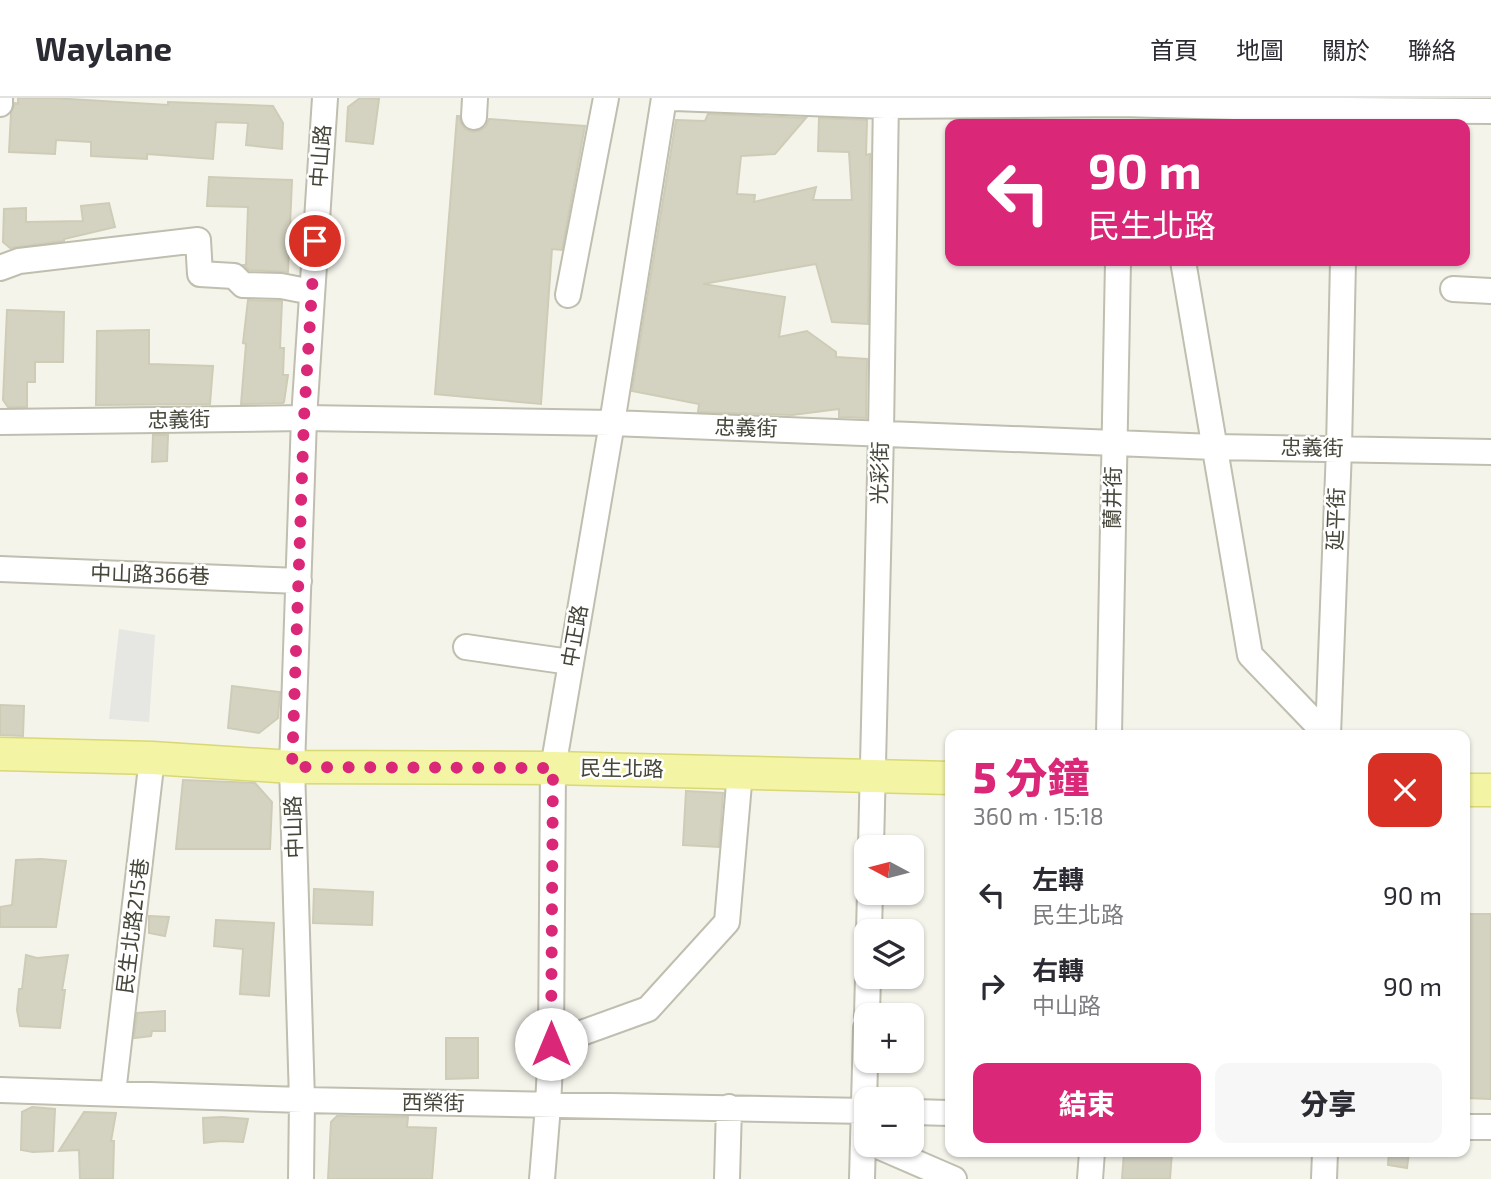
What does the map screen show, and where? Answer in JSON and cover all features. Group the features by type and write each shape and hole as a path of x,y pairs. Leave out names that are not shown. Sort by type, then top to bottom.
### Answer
{"main road":[{"name":"民生北路","path":"0,754 152,758 292,767 553,768 945,778"},
{"path":"1470,790 1491,790"}],"street":[{"path":"0,104 1,98"},
{"name":"中山路","path":"301,1179 302,1100 292,767 304,418 325,98"},
{"path":"569,295 606,98"},
{"name":"中正路","path":"542,1179 551,1044 553,768 664,98"},
{"path":"674,98 1121,109 1159,115 1346,111 1461,104 1491,111"},
{"name":"光彩街","path":"871,835 886,102"},
{"path":"0,268 19,261 198,240 200,274 234,276 243,285 281,286 312,292"},
{"name":"蘭井街","path":"1109,730 1118,266"},
{"path":"1184,266 1250,655 1323,730"},
{"name":"延平街","path":"1328,730 1343,266"},
{"path":"1453,289 1491,291"},
{"name":"忠義街","path":"0,422 304,418 612,423 1214,447 1491,452"},
{"name":"中山路366巷","path":"0,569 299,581"},
{"path":"466,647 570,663"},
{"name":"民生北路215巷","path":"113,1093 152,758"},
{"path":"551,1044 648,1009 727,922 740,772"},
{"name":"西榮街","path":"0,1090 548,1106 854,1111"},
{"path":"727,1179 729,1107"},
{"path":"924,1112 945,1113"},
{"path":"1470,1127 1491,1127"},
{"path":"862,1179 866,1157"},
{"path":"903,1157 954,1179"},
{"path":"1090,1179 1092,1157"},
{"path":"1324,1179 1325,1157"}],"shaded area":[{"path":"119,629 155,635 149,722 109,719"}],"building":[{"path":"18,98 168,105 168,102 273,106 283,123 282,149 246,145 248,123 216,122 213,159 147,154 147,159 91,156 91,142 56,140 55,154 9,152 11,113 15,103 18,104"},
{"path":"360,98 379,99 373,144 346,141 348,107"},
{"path":"708,114 806,118 775,154 741,156 737,194 755,195 754,202 816,187 813,200 852,200 849,152 818,151 819,118 867,120 866,155 870,154 868,324 832,322 816,264 703,284 785,297 779,337 807,331 836,352 836,357 867,359 866,418 839,417 839,409 792,415 698,412 699,404 632,391 676,120 705,121"},
{"path":"457,116 465,129 473,132 486,126 489,119 585,126 562,250 552,249 541,404 435,394"},
{"path":"209,177 292,180 288,272 249,270 244,265 248,207 207,206"},
{"path":"109,203 115,227 64,241 10,248 3,242 4,209 26,208 26,222 83,221 81,206"},
{"path":"248,300 282,301 280,348 284,348 283,375 288,375 283,403 241,404 246,344 243,343"},
{"path":"7,310 64,312 63,362 35,362 35,382 27,382 27,407 8,407 3,400"},
{"path":"149,330 149,364 213,366 210,404 96,405 97,331"},
{"path":"153,435 168,435 167,461 152,462"},
{"path":"232,686 280,692 278,718 259,733 228,728"},
{"path":"0,705 24,706 23,736 0,735"},
{"path":"183,780 255,783 272,802 270,849 176,849"},
{"path":"686,791 723,793 719,847 683,845"},
{"path":"16,860 66,861 56,927 0,927 0,907 12,905"},
{"path":"314,889 373,892 372,925 313,923"},
{"path":"1470,914 1491,914 1491,1099 1470,1098"},
{"path":"149,916 169,917 165,936 149,933"},
{"path":"216,920 274,923 269,996 240,994 243,949 214,946"},
{"path":"26,955 37,958 68,955 62,990 65,990 60,1028 20,1026 17,1010"},
{"path":"165,1011 165,1031 152,1031 151,1036 134,1038 137,1013"},
{"path":"446,1038 478,1038 478,1078 446,1079"},
{"path":"32,1107 55,1109 53,1151 21,1150 22,1112"},
{"path":"84,1112 116,1113 111,1141 114,1141 113,1179 80,1179 79,1150 59,1151"},
{"path":"337,1116 408,1117 407,1127 436,1128 432,1179 328,1179 331,1122"},
{"path":"203,1118 248,1119 243,1142 204,1143"},
{"path":"1124,1157 1172,1157 1170,1179 1122,1179"},
{"path":"1389,1157 1408,1157 1407,1168 1388,1165"}],"route":[{"path":"315,241 304,418 292,767 553,768 551,1044"}]}
